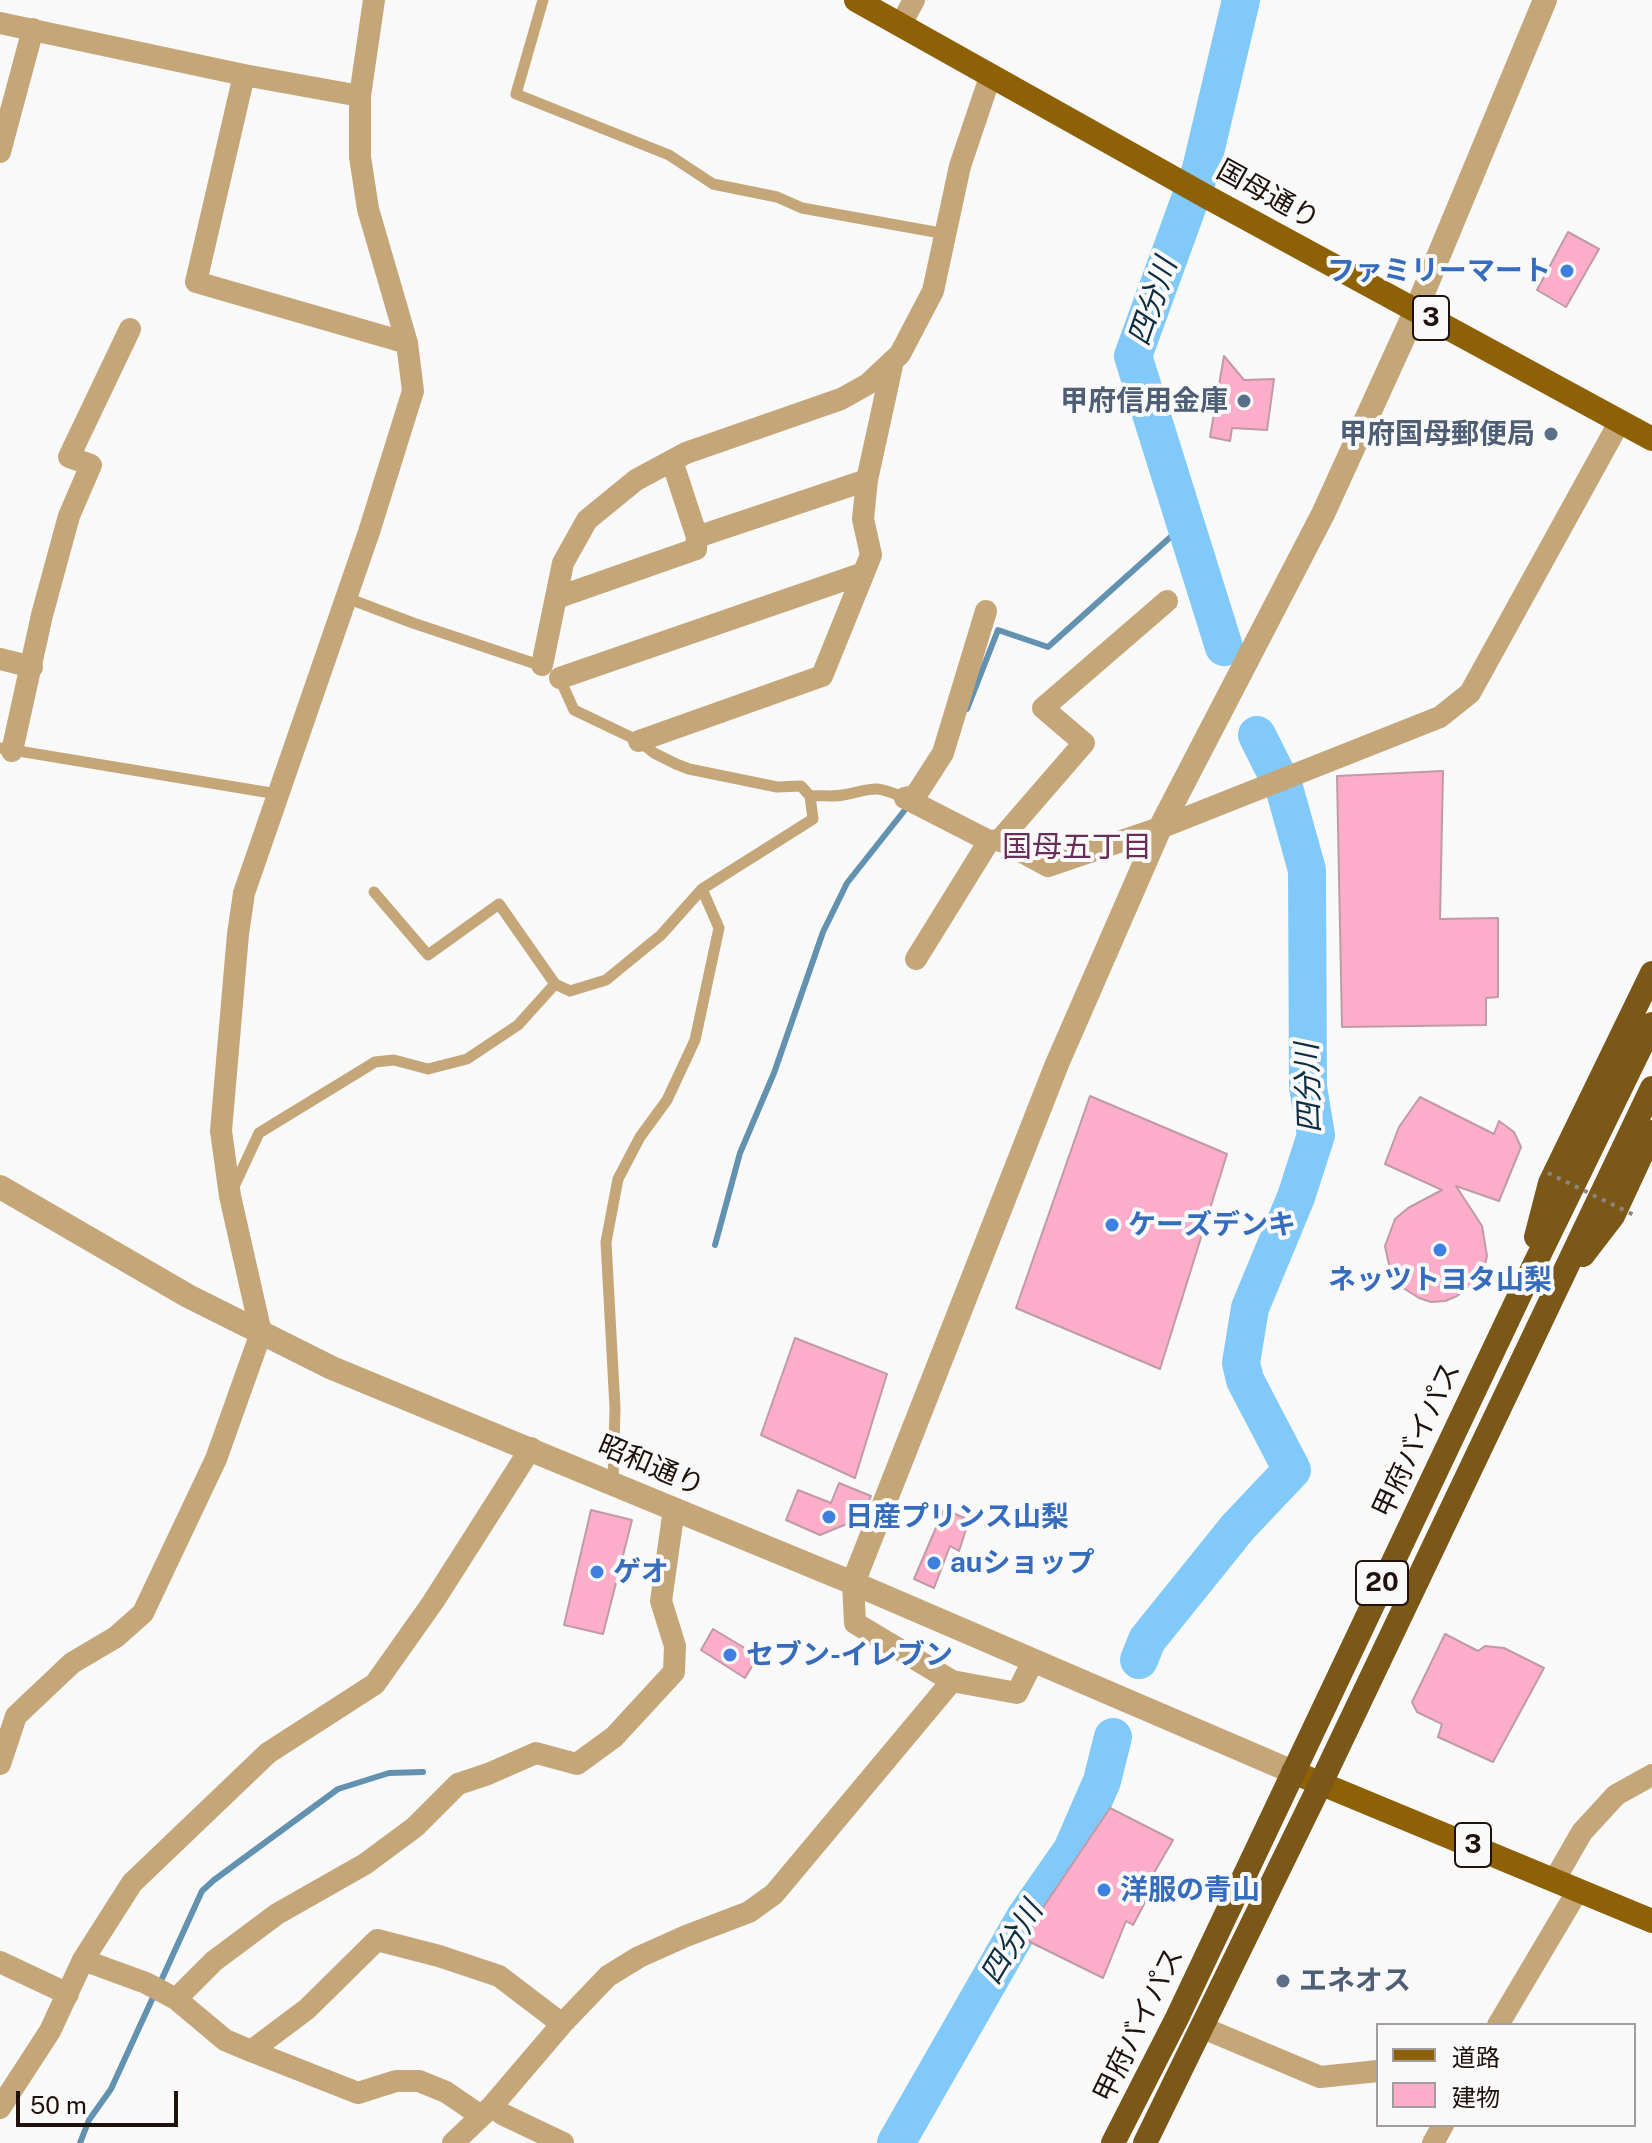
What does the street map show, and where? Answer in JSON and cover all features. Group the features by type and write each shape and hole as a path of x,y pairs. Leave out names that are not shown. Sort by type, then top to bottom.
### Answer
{"highway":[{"path":"1522,1290 1550,1183 1652,973"},
{"name":"甲府バイパス","path":"1113,2143 1177,2018 1522,1290 1652,1024"},
{"name":"甲府バイパス","path":"1145,2143 1321,1783 1652,1088"},
{"path":"1548,1302 1613,1216 1652,1132"}],"main road":[{"name":"国母通り","path":"856,0 1209,198 1652,439"},
{"name":"3","path":"1293,1772 1652,1921"}],"street":[{"path":"0,1764 16,1716 72,1663 116,1637 143,1613 216,1459 261,1333 230,1196 221,1131 244,893 347,598 413,391 407,343 368,209 360,157 360,96 374,0"},
{"path":"901,24 914,0"},
{"path":"1033,1661 1017,1693 952,1681 855,1623 853,1583 1057,1064 1160,828 1323,514 1416,310 1545,0"},
{"path":"0,23 244,75 360,96"},
{"path":"0,152 33,29"},
{"path":"244,75 196,282 407,343"},
{"path":"864,573 551,671 556,598 563,563 587,520 636,480 686,453 841,399 868,384 900,354 933,291 960,166 990,77"},
{"path":"6,750 32,667 42,615 69,516 91,465 69,457 130,329"},
{"path":"639,741 822,676 871,555 863,519 867,480 893,361"},
{"path":"905,798 1048,866 1160,828 1440,717 1470,693 1620,421"},
{"path":"556,598 696,549 697,537 672,461"},
{"path":"697,537 867,480"},
{"path":"916,959 994,840 1084,743 1043,708 1167,601"},
{"path":"905,798 916,795 943,753 986,611"},
{"path":"0,659 32,667"},
{"name":"昭和通り","path":"0,1187 188,1296 332,1368 613,1482 1293,1772"},
{"path":"0,2108 50,2031 83,1960 132,1883 268,1753 375,1684 433,1602 531,1448"},
{"path":"173,1997 214,1961 277,1914 365,1864 415,1827 458,1784 536,1753 577,1764 614,1737 674,1672 675,1646 661,1601 674,1509"},
{"path":"453,2143 486,2111 608,1976 639,1957 749,1912 774,1894 952,1681"},
{"path":"1555,1879 1582,1832 1616,1795 1652,1775"},
{"path":"1499,2023 1578,1890"},
{"path":"251,2051 307,2009 377,1940 499,1976 562,2024"},
{"path":"83,1960 146,1983 173,1997 225,2040 358,2093 396,2081 419,2081 486,2111 502,2114 563,2143"},
{"path":"0,1962 68,1994"},
{"path":"1201,2027 1320,2077 1376,2071"}],"lane":[{"path":"543,0 516,94 669,155 713,184 777,197 802,208 946,234"},
{"path":"347,598 551,671 574,710 689,769 777,787 801,786 810,796 813,819 702,889 661,935 606,980 570,991 555,984 499,904 428,955 374,892"},
{"path":"6,750 277,794"},
{"path":"810,796 841,795 869,787 884,788 905,798"},
{"path":"613,1482 615,1408 606,1242 618,1179 640,1137 667,1100 695,1040 719,928 702,889"},
{"path":"230,1196 259,1133 375,1062 394,1060 428,1069 467,1059 518,1025 555,984"}],"path":[{"path":"1548,1173 1634,1215"}],"building":[{"path":"1568,232 1599,249 1566,307 1537,290"},
{"path":"1224,356 1244,380 1274,379 1267,430 1232,428 1230,441 1210,437"},
{"path":"1443,771 1440,919 1498,918 1498,997 1486,998 1486,1025 1342,1027 1337,776"},
{"path":"1090,1096 1227,1154 1160,1369 1016,1308"},
{"path":"1420,1097 1494,1134 1499,1121 1514,1132 1521,1147 1499,1201 1456,1186 1482,1226 1487,1256 1477,1280 1457,1296 1445,1301 1431,1302 1419,1298 1400,1286 1391,1274 1385,1246 1395,1219 1408,1208 1442,1190 1385,1164 1399,1127"},
{"path":"795,1338 887,1374 855,1478 761,1435"},
{"path":"839,1483 871,1496 861,1518 820,1535 786,1520 798,1490 831,1503"},
{"path":"944,1509 969,1520 959,1551 950,1546 934,1588 914,1579"},
{"name":"ゲオ","path":"591,1510 632,1520 603,1634 564,1625"},
{"path":"713,1629 758,1656 745,1678 701,1650"},
{"path":"1445,1634 1478,1651 1485,1646 1504,1648 1544,1668 1493,1762 1438,1737 1442,1724 1417,1712 1412,1702"},
{"path":"1110,1808 1173,1840 1144,1890 1150,1893 1133,1925 1126,1921 1103,1978 1026,1940 1034,1921"}],"waterway":[{"name":"四分川","path":"1224,647 1133,356 1201,169 1241,0"},
{"path":"967,709 998,630 1048,647 1185,524"},
{"name":"四分川","path":"1139,1660 1147,1640 1238,1527 1292,1470 1245,1380 1241,1363 1250,1308 1296,1197 1316,1135 1308,1087 1307,870 1285,791 1257,735"},
{"path":"715,1245 740,1153 774,1073 823,932 847,883 908,806"},
{"name":"四分川","path":"896,2143 1026,1916 1072,1850 1102,1781 1113,1737"},
{"path":"160,1983 202,1891 214,1880 338,1789 389,1773 423,1772"},
{"path":"80,2143 89,2120 111,2089 155,1993"}],"place":[{"name":"ファミリーマート","path":"1567,271"},
{"name":"甲府信用金庫","path":"1244,401"},
{"name":"甲府国母郵便局","path":"1551,434"},
{"name":"ケーズデンキ","path":"1112,1225"},
{"name":"ネッツトヨタ山梨","path":"1440,1250"},
{"name":"日産プリンス山梨","path":"829,1517"},
{"name":"auショップ","path":"934,1563"},
{"name":"ゲオ","path":"597,1572"},
{"name":"セブン-イレブン","path":"730,1655"},
{"name":"洋服の青山","path":"1104,1890"},
{"name":"エネオス","path":"1283,1981"}],"district":[{"name":"国母五丁目","path":"1077,848"}]}
